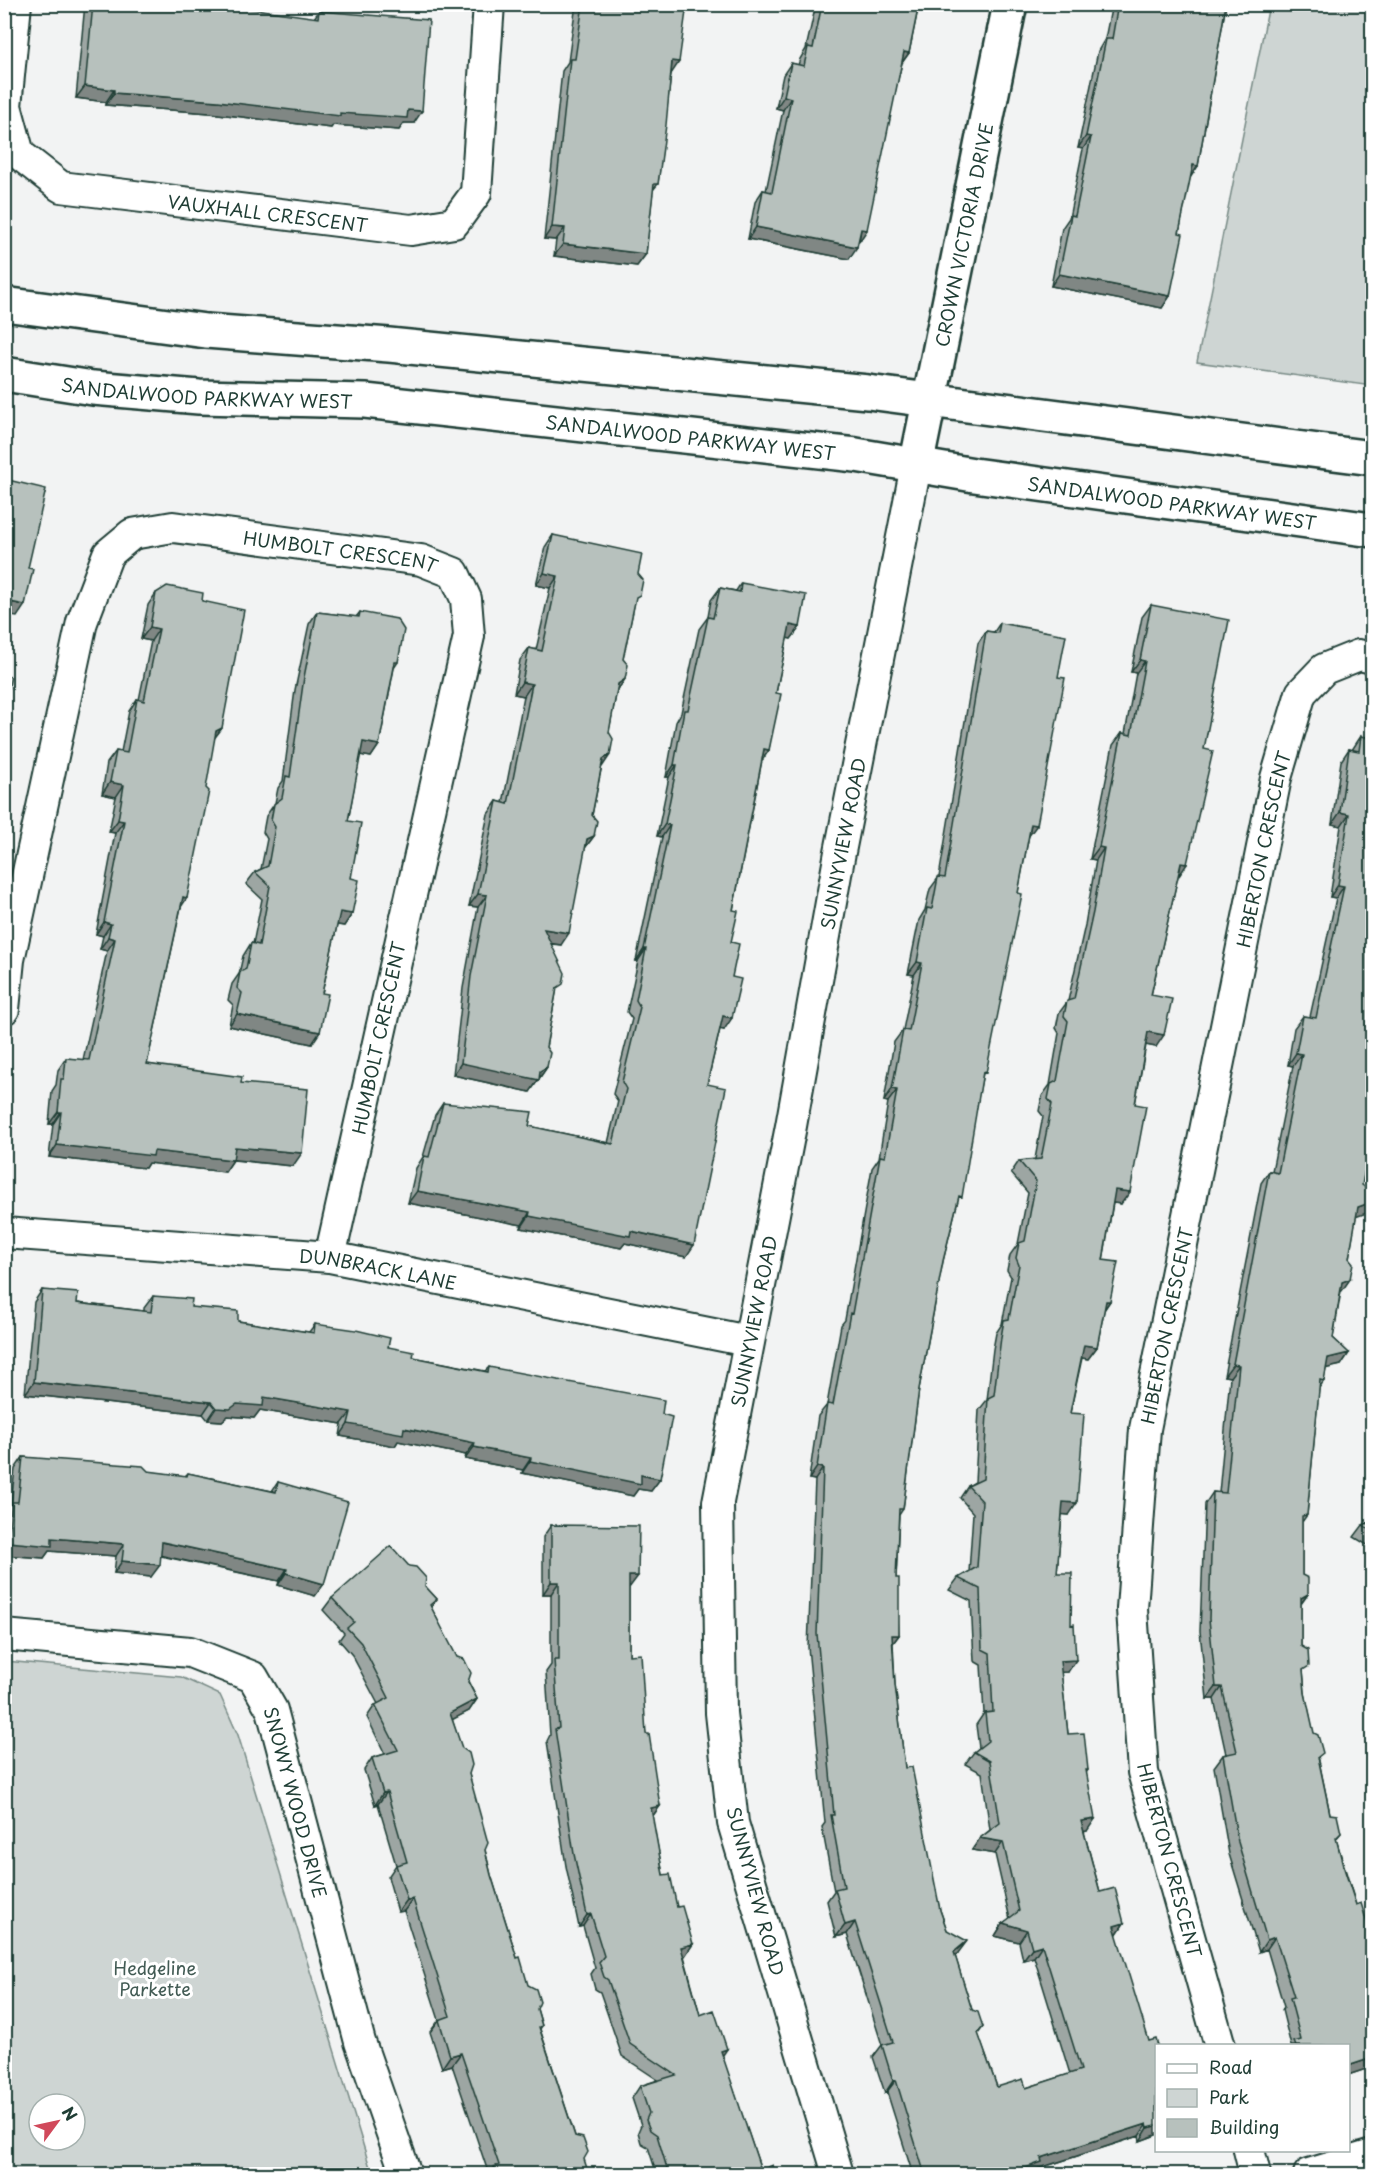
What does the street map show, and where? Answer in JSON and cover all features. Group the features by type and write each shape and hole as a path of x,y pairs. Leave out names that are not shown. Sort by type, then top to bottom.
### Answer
{"main road":[{"name":"CROWN VICTORIA DRIVE","path":"916,466 1010,4"},
{"path":"4,304 206,332 401,346 868,392 1372,458"},
{"name":"SANDALWOOD PARKWAY WEST","path":"4,374 93,388 199,397 365,401 856,456 1372,531"}],"street":[{"name":"VAUXHALL CRESCENT","path":"16,4 6,106 19,154 61,187 411,230 454,223 476,193 489,4"},
{"name":"SUNNYVIEW ROAD","path":"838,2175 733,1823 721,1713 718,1502 916,466"},
{"name":"HUMBOLT CRESCENT","path":"4,1009 9,960 82,622 108,554 132,534 172,527 421,560 454,573 466,599 469,636 330,1257"},
{"name":"HIBERTON CRESCENT","path":"1219,2044 1143,1772 1132,1610 1145,1430 1276,778 1301,693 1324,669 1359,655 1372,658"},
{"name":"DUNBRACK LANE","path":"4,1233 330,1257 748,1341"},
{"name":"SNOWY WOOD DRIVE","path":"4,1635 190,1652 253,1677 272,1710 360,2042 406,2175"},
{"path":"1249,2152 1256,2175"},
{"path":"1309,2175 1372,2155"}],"green space":[{"path":"1269,5 1372,5 1372,386 1197,362"},
{"name":"Hedgeline Parkette","path":"5,1661 181,1677 220,1695 238,1735 372,2174 5,2174"}],"building":[{"path":"93,4 240,4 239,7 318,18 319,11 429,20 422,111 408,110 407,118 340,113 340,116 218,101 114,93 114,90 85,86"},
{"path":"583,4 687,4 679,62 672,61 666,125 658,184 654,184 646,254 563,244 565,228 552,227 570,59 575,59"},
{"path":"822,4 919,4 909,53 904,52 867,230 861,229 857,247 756,227 763,190 772,192 791,98 784,96 791,63 804,66 808,47 813,48"},
{"path":"1118,4 1226,4 1198,166 1193,165 1179,233 1183,234 1170,296 1059,274 1071,215 1075,216 1091,137 1086,136 1106,39 1112,39"},
{"path":"4,479 46,489 28,568 33,569 25,605 10,602 4,629"},
{"path":"553,535 642,554 638,574 643,580 640,595 636,597 623,659 628,665 625,679 618,684 609,732 613,739 610,755 603,759 592,815 597,821 594,836 587,839 569,933 544,929 565,973 563,984 557,988 546,1047 550,1053 547,1067 540,1071 539,1080 461,1063 471,976 487,895 478,894 497,801 508,804 532,684 522,682 529,648 542,651 558,576 544,573"},
{"path":"741,583 806,595 800,627 790,625 776,693 781,694 769,750 764,749 733,910 738,911 731,942 739,944 732,977 741,979 732,1018 723,1016 707,1084 726,1088 694,1245 631,1231 630,1236 529,1216 530,1212 417,1191 424,1156 429,1157 443,1103 532,1112 529,1126 613,1144 626,1089 622,1082 640,1007 636,1000 646,949 644,949 670,825 665,824 677,765 674,765 684,710 688,710 708,617 713,618 720,588 740,592"},
{"path":"167,586 203,593 202,601 244,610 222,728 216,731 206,788 209,791 187,898 183,897 147,1064 242,1077 241,1083 308,1089 302,1153 235,1147 233,1160 154,1151 153,1156 57,1145 61,1112 58,1112 61,1079 64,1079 66,1058 89,1060 115,939 108,937 111,924 104,922 124,821 118,820 124,785 110,782 116,751 127,753 137,699 144,701 159,629 150,627 156,593"},
{"path":"1151,605 1229,620 1204,749 1213,751 1187,864 1181,863 1151,995 1172,999 1164,1035 1148,1032 1135,1104 1146,1106 1130,1192 1115,1190 1103,1260 1118,1262 1110,1301 1106,1301 1097,1347 1084,1345 1070,1413 1084,1414 1077,1503 1063,1502 1057,1573 1072,1573 1071,1625 1074,1624 1076,1660 1060,1661 1068,1734 1084,1733 1088,1770 1086,1770 1095,1819 1081,1821 1100,1892 1115,1888 1124,1923 1114,1926 1149,2041 1156,2039 1157,2044 1155,2044 1155,2126 1148,2128 1147,2124 1041,2158 1042,2162 1017,2171 1018,2175 925,2175 896,2080 893,2081 882,2045 893,2042 855,1922 845,1925 835,1889 844,1887 831,1815 834,1815 817,1634 823,1468 817,1467 827,1404 833,1405 850,1313 852,1314 880,1156 885,1157 897,1090 892,1089 903,1030 909,1031 922,963 917,962 927,908 932,909 938,877 945,878 986,631 998,633 1000,623 1066,635 1058,677 1065,678 1037,825 1031,824 1018,893 1022,894 986,1073 983,1072 962,1197 959,1196 943,1261 919,1389 903,1509 899,1509 896,1578 899,1578 899,1635 892,1635 895,1685 905,1768 912,1767 940,1910 947,1930 967,1941 954,1952 972,2010 978,2012 983,2027 978,2033 997,2087 1023,2079 1026,2088 1081,2070 1042,1945 1032,1948 1027,1930 1003,1923 1019,1911 1003,1842 980,1838 1000,1823 990,1761 974,1752 988,1741 985,1713 993,1712 990,1653 982,1649 980,1589 958,1578 977,1567 982,1501 968,1486 983,1479 988,1398 994,1395 1004,1320 1009,1319 1019,1265 1016,1258 1019,1243 1025,1241 1036,1181 1019,1161 1041,1159 1052,1104 1048,1099 1051,1084 1057,1081 1068,1021 1064,1016 1067,1001 1074,999 1093,912 1104,848 1099,847 1122,733 1131,735 1145,661 1140,660"},
{"path":"317,612 359,617 360,612 397,619 404,630 398,662 395,662 379,745 363,742 348,821 361,823 351,878 359,880 352,914 340,912 322,993 328,994 320,1032 237,1014 242,993 237,988 240,972 246,969 251,943 259,945 270,886 255,872 268,866 275,827 271,820 274,804 282,798 286,776 290,777 304,677"},
{"path":"4,675 11,677 4,709"},
{"path":"1361,736 1372,738 1372,1133 1362,1185 1372,1193 1372,1202 1358,1207 1349,1258 1353,1263 1350,1279 1342,1282 1333,1338 1349,1353 1328,1358 1324,1381 1320,1380 1307,1515 1302,1516 1302,1575 1308,1578 1308,1594 1301,1598 1301,1646 1308,1650 1309,1666 1303,1670 1305,1693 1314,1733 1318,1735 1323,1753 1318,1757 1330,1814 1337,1815 1341,1833 1336,1838 1343,1865 1356,1905 1361,1903 1372,1939 1372,2058 1350,2065 1350,2044 1295,2044 1294,2042 1301,2040 1290,1998 1294,1997 1275,1937 1267,1940 1238,1842 1223,1755 1237,1752 1222,1687 1216,1687 1209,1619 1213,1492 1226,1493 1239,1365 1233,1364 1269,1171 1278,1173 1302,1054 1296,1053 1303,1016 1316,1018 1344,886 1338,885 1349,814 1340,812 1349,749 1359,751"},
{"path":"42,1290 78,1293 77,1303 151,1312 153,1296 192,1299 191,1307 238,1311 238,1321 314,1333 315,1324 356,1330 390,1338 388,1347 414,1352 413,1357 488,1372 489,1367 664,1400 662,1414 672,1417 660,1479 641,1475 641,1484 530,1461 531,1458 474,1447 475,1443 404,1428 403,1434 348,1424 351,1412 264,1397 263,1406 237,1404 230,1409 216,1408 211,1402 34,1382"},
{"path":"23,1457 143,1466 148,1471 187,1476 188,1473 276,1492 278,1482 348,1502 324,1584 286,1573 287,1569 162,1542 160,1565 122,1561 124,1544 52,1538 52,1546 8,1542 12,1502 18,1502"},
{"path":"1372,1521 1372,1531 1363,1525"},
{"path":"551,1525 639,1526 638,1576 629,1576 629,1655 641,1654 646,1734 649,1734 660,1806 651,1808 663,1875 670,1874 677,1907 682,1906 693,1944 681,1947 700,2015 714,2010 727,2049 721,2051 761,2170 773,2165 776,2175 669,2175 657,2135 650,2130 646,2120 649,2113 640,2086 676,2075 630,2044 608,1980 604,1977 599,1962 604,1956 591,1914 587,1915 574,1854 555,1729 559,1728 554,1660 559,1660 559,1582 551,1582"},
{"path":"391,1546 409,1566 416,1567 426,1578 425,1586 437,1599 430,1605 457,1657 464,1659 471,1673 468,1682 477,1699 450,1713 462,1748 469,1753 472,1765 469,1774 488,1843 485,1850 491,1875 517,1958 520,1957 528,1985 536,1989 540,2002 537,2009 542,2026 539,2027 575,2136 583,2138 588,2152 584,2159 589,2175 496,2175 494,2167 499,2165 461,2053 450,2056 439,2020 450,2016 413,1899 407,1900 396,1865 407,1862 387,1792 383,1793 372,1758 398,1750 375,1705 389,1698 361,1643 347,1628 354,1622 332,1598"}]}
